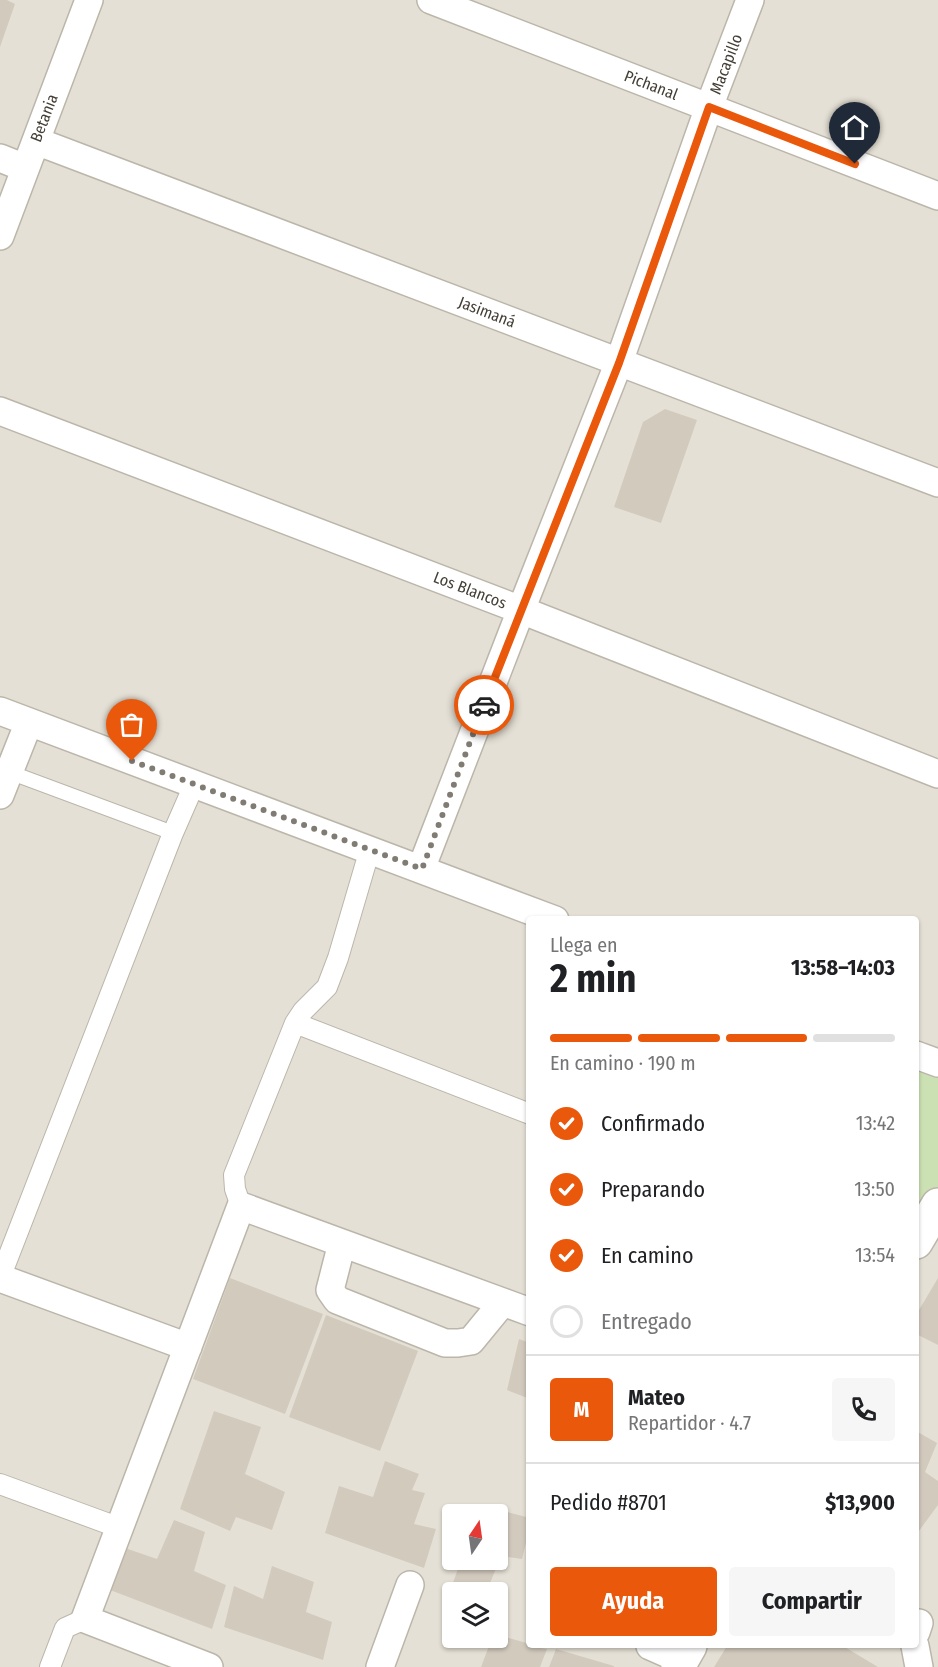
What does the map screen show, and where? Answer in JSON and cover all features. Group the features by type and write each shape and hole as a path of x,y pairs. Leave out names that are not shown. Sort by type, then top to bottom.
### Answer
{"street":[{"name":"Betania","path":"0,236 89,0"},
{"name":"Pichanal","path":"431,0 938,196"},
{"name":"Macapillo","path":"422,869 619,363 709,107 750,0"},
{"name":"Jasimaná","path":"36,141 938,483"},
{"path":"0,158 25,168"},
{"name":"Los Blancos","path":"0,411 521,610 938,774"},
{"path":"0,711 545,916"},
{"path":"4,783 29,723"},
{"path":"188,1347 0,1278 173,833 194,785"},
{"path":"50,1667 65,1628 85,1619 241,1206 235,1189 234,1175 296,1023 303,1011 327,987 338,958 370,849"},
{"path":"296,1023 526,1112"},
{"path":"919,1056 938,1063"},
{"path":"919,1237 938,1205"},
{"path":"241,1206 526,1311"},
{"path":"342,1243 330,1290 338,1300 445,1343 471,1341 503,1302"},
{"path":"0,1484 120,1528"},
{"path":"380,1667 410,1585"},
{"path":"85,1619 210,1667"},
{"path":"656,1648 683,1657"},
{"path":"918,1648 919,1667"}],"lane":[{"path":"4,783 173,833"}],"shaded area":[{"path":"0,0 938,0 938,1667 0,1667"}],"green space":[{"path":"919,1056 938,1063 938,1205 919,1238"}],"building":[{"path":"0,0 7,0 15,4 0,47"},
{"path":"665,409 697,420 661,523 614,507 643,422"},
{"path":"230,1278 323,1314 285,1414 193,1379"},
{"path":"938,1278 938,1345 919,1336 919,1310"},
{"path":"326,1315 418,1351 380,1451 289,1417"},
{"path":"519,1339 526,1342 526,1397 507,1390"},
{"path":"214,1411 261,1427 245,1474 285,1492 272,1530 236,1517 230,1531 180,1509"},
{"path":"919,1433 937,1443 925,1472 938,1481 938,1505 919,1531"},
{"path":"385,1461 419,1474 412,1490 425,1493 414,1524 436,1529 424,1568 325,1533 339,1486 373,1497"},
{"path":"508,1512 526,1517 526,1542 522,1559 508,1557"},
{"path":"174,1520 205,1532 194,1571 226,1585 212,1629 110,1590 125,1548 157,1559"},
{"path":"272,1566 314,1582 306,1612 332,1622 323,1660 224,1627 234,1586 263,1599"},
{"path":"458,1570 495,1570 490,1582 453,1582"},
{"path":"508,1638 526,1643 526,1648 547,1649 540,1667 481,1667 488,1648 508,1648"},
{"path":"726,1648 846,1648 878,1667 714,1667"},
{"path":"556,1649 614,1666 614,1667 549,1667"}],"way so far":[{"path":"132,761 422,869 484,705"}],"route":[{"path":"484,705 619,363 709,107 855,164"}]}
